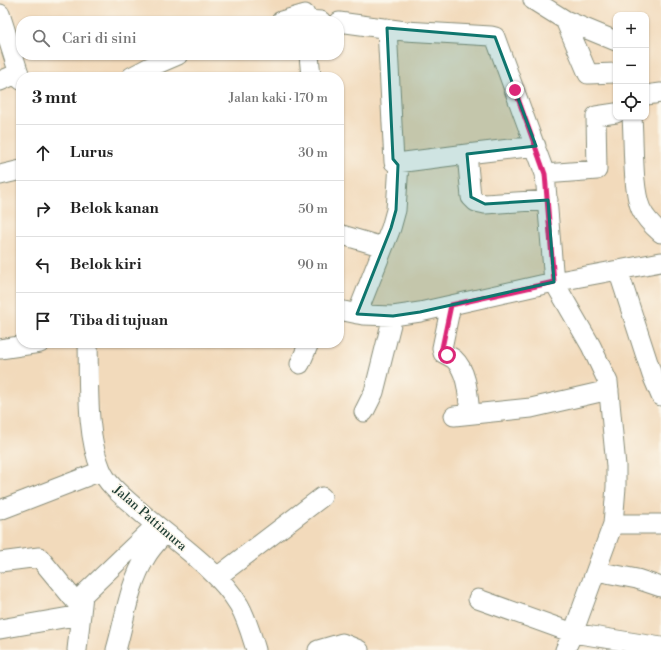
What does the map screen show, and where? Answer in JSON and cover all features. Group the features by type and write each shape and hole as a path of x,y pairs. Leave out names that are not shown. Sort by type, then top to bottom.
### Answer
{"street":[{"path":"533,0 565,20 613,40"},
{"path":"0,14 18,72"},
{"path":"565,20 588,74 613,73"},
{"path":"344,23 405,31 495,37 536,146 545,174 554,282 603,370 608,382 616,466 613,524 569,642"},
{"path":"388,28 393,159 395,163 536,146"},
{"path":"140,72 165,60"},
{"path":"309,60 311,72"},
{"path":"0,81 16,78"},
{"path":"649,95 661,93"},
{"path":"545,174 597,170 596,116 613,113"},
{"path":"632,120 638,200 642,211 661,233"},
{"path":"467,154 471,197 476,202 485,204 548,200"},
{"path":"399,163 396,210 391,228 383,247 348,312 393,316 451,305 554,282 661,262"},
{"path":"0,176 16,171"},
{"path":"344,235 383,247"},
{"path":"618,270 652,375 661,396"},
{"path":"451,305 442,348 443,353 453,358 464,375 462,415 531,408 609,390"},
{"path":"364,412 374,392 393,316"},
{"path":"0,349 16,347"},
{"name":"Jalan Pattimura","path":"88,348 92,433 94,451 101,471 108,481 124,497 217,577 238,604 247,621 256,650"},
{"path":"300,364 307,348"},
{"path":"0,510 101,471"},
{"path":"217,577 322,497"},
{"path":"613,524 661,524"},
{"path":"77,650 83,595 160,529"},
{"path":"116,650 129,600 138,574 160,529"},
{"path":"0,562 39,557 81,611"},
{"path":"596,571 636,579 661,587"},
{"path":"478,599 569,642 661,647"},
{"path":"0,629 81,611"},
{"path":"318,650 342,643 359,650"}],"highlighted area":[{"path":"387,28 495,37 536,146 467,154 471,197 485,204 548,200 554,282 420,312 393,316 357,314 391,228 396,210 398,165 393,159"}],"route":[{"path":"447,355 443,353 442,348 451,305 554,282 545,174 515,90"}]}
